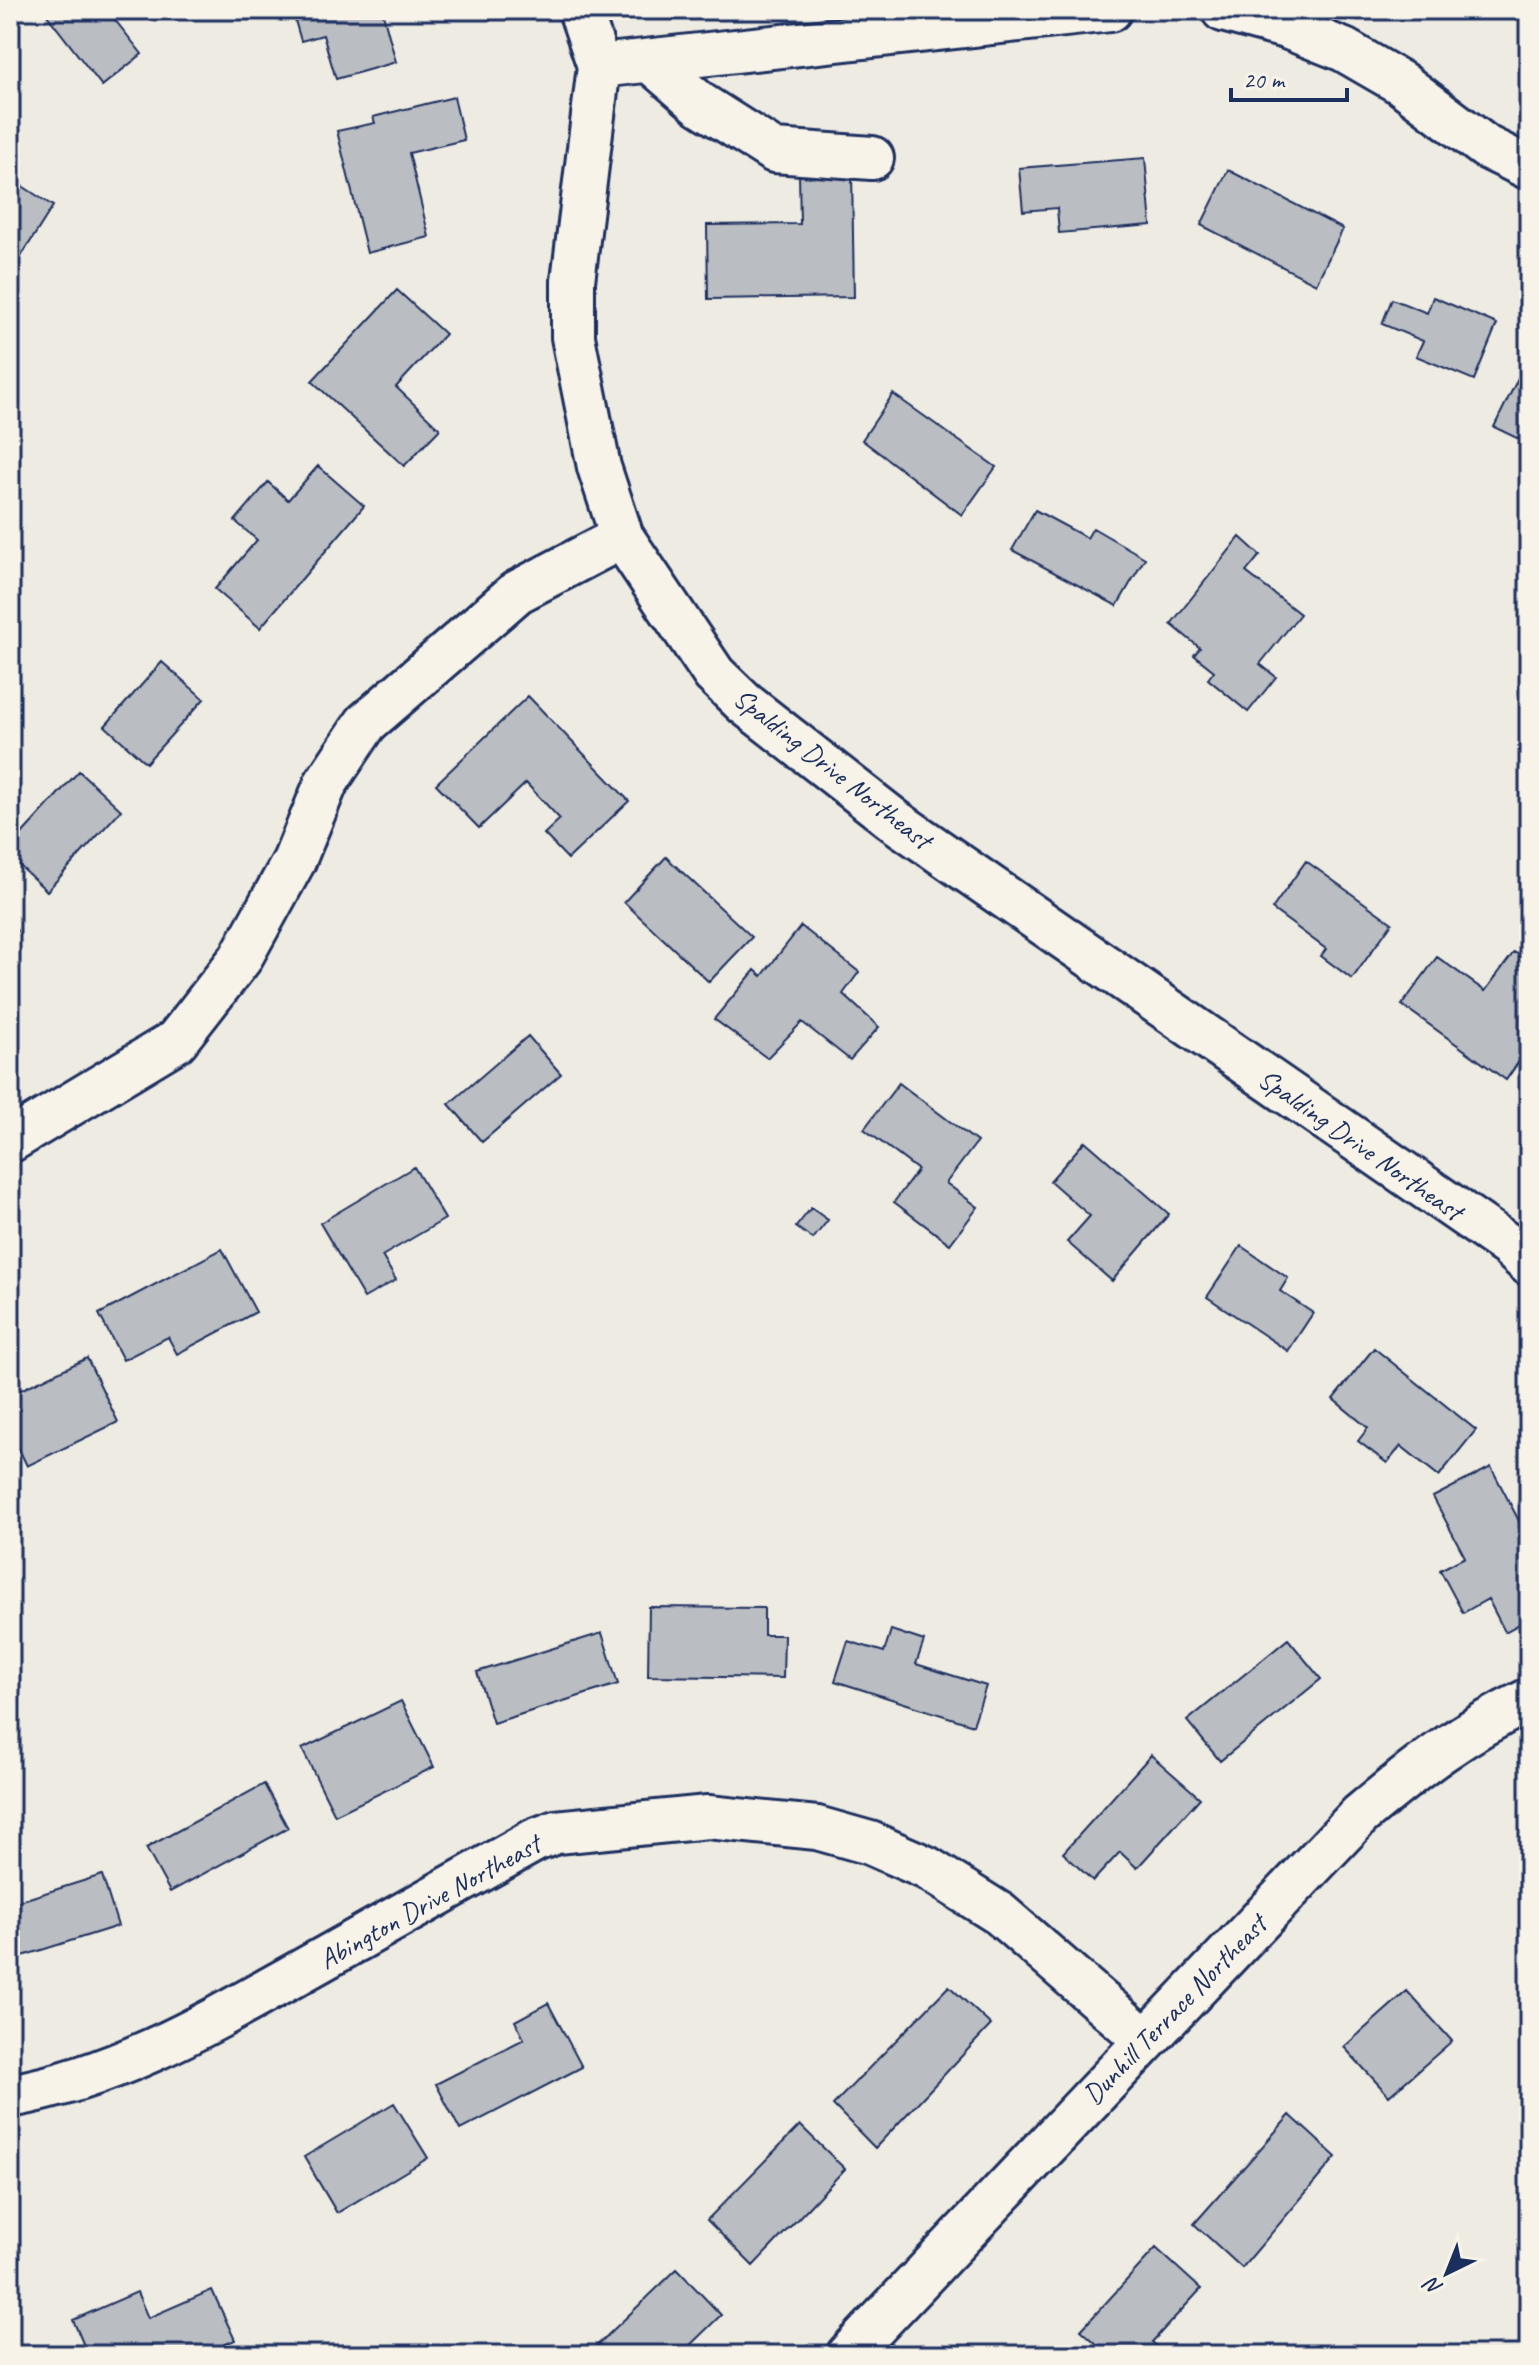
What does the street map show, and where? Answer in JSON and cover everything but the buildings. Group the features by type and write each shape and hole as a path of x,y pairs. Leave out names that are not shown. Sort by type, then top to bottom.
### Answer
{"street":[{"name":"Spalding Drive Northeast","path":"580,10 599,66 573,281 573,337 599,467 622,537 714,674 744,703 895,821 1508,1245 1529,1264"},
{"path":"599,66 1110,10"},
{"path":"1223,10 1286,27 1344,50 1401,83 1486,147 1529,168"},
{"path":"650,61 700,104 774,151 872,158"},
{"path":"10,1141 176,1041 240,959 294,861 326,783 366,723 517,592 622,537"},
{"name":"Dunhill Terrace Northeast","path":"848,2355 1144,2039 1360,1815 1435,1752 1491,1718 1529,1700"},
{"name":"Abington Drive Northeast","path":"10,2096 49,2089 116,2068 182,2038 535,1840 556,1832 708,1817 817,1828 870,1843 927,1868 1000,1914 1144,2039"}]}
